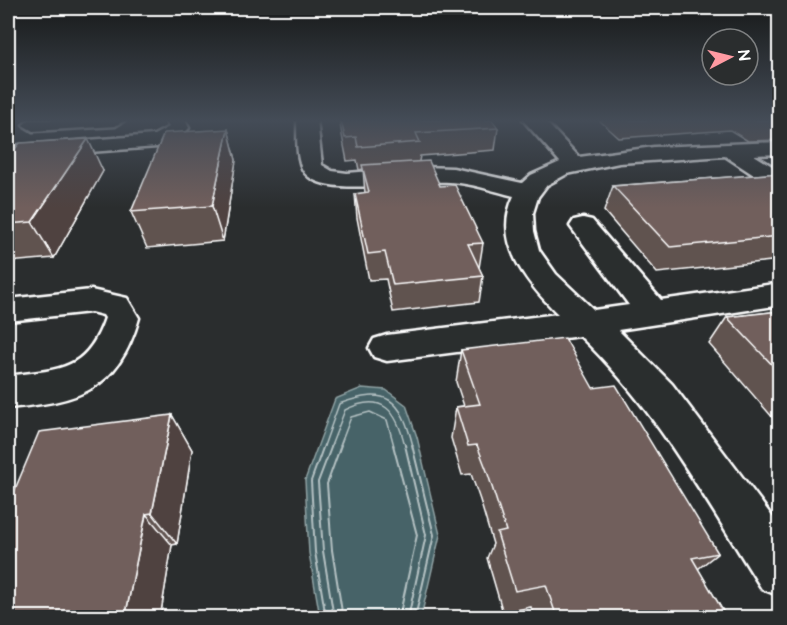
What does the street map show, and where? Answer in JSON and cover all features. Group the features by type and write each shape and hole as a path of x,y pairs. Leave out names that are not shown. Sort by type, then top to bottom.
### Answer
{"street":[{"path":"8,153 56,149"},
{"path":"309,149 310,165 316,172 327,177 347,180 453,174 529,192"},
{"path":"560,149 574,165"},
{"path":"761,149 605,158 574,165 539,180 529,192 519,213 519,230 525,252 538,271 587,323 616,348 651,388 780,572"},
{"path":"732,151 780,182"},
{"path":"583,226 653,313"},
{"path":"387,348 587,323 774,295"},
{"path":"8,310 92,301 115,306 122,318 111,349 96,367 63,384 8,392"}],"water":[{"path":"362,388 386,390 406,405 417,437 440,535 421,617 320,617 309,553 305,480 335,399"}],"building":[{"path":"15,149 81,149 32,222 8,224 8,157"},
{"path":"157,149 224,149 212,206 131,212"},
{"path":"429,161 440,186 455,185 483,243 468,244 483,276 393,285 385,252 368,254 355,194 369,192 362,165"},
{"path":"780,173 780,236 670,247 613,186"},
{"path":"780,311 780,373 727,317"},
{"path":"565,338 593,388 616,385 718,553 692,558 727,618 557,618 546,585 515,591 497,533 506,531 487,471 477,445 468,446 456,407 480,404 461,350"},
{"path":"172,415 152,513 146,514 125,618 8,618 8,506 39,432"}]}
